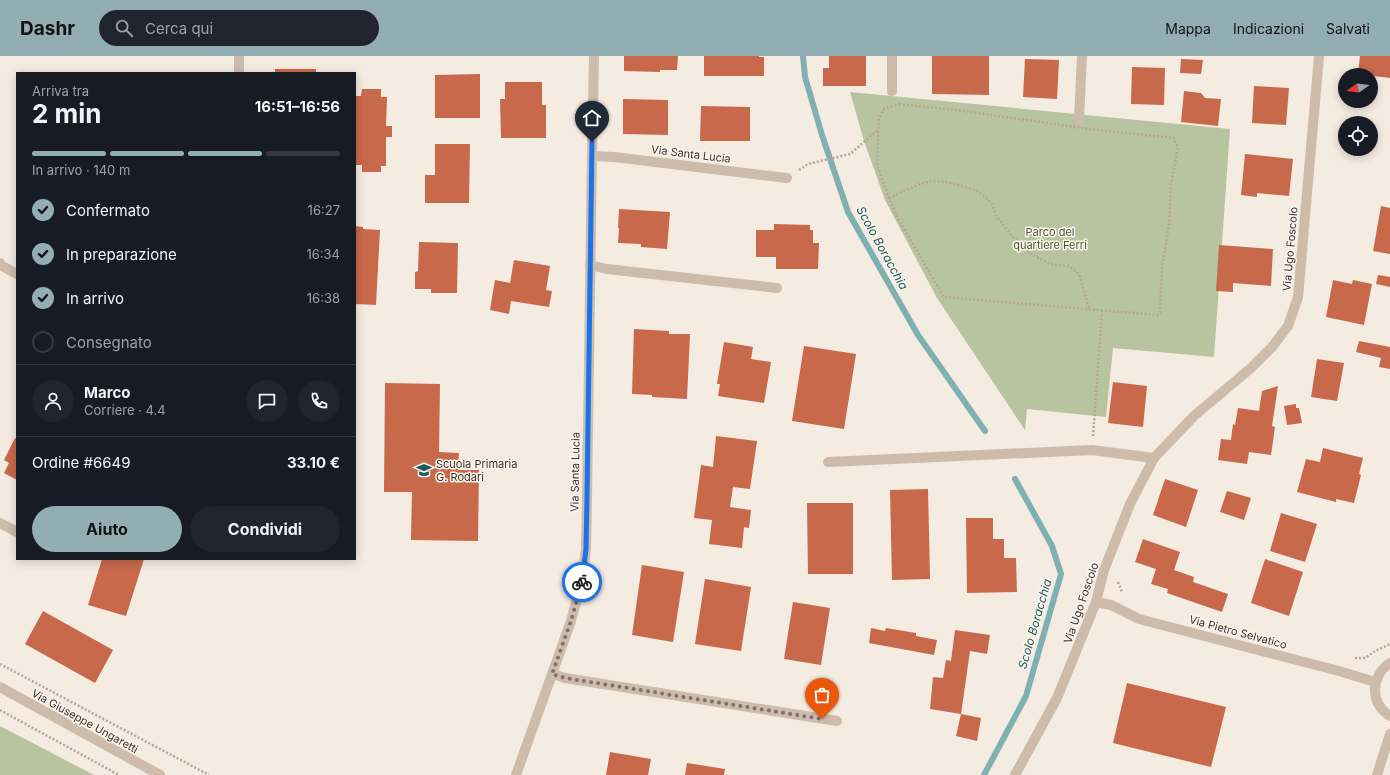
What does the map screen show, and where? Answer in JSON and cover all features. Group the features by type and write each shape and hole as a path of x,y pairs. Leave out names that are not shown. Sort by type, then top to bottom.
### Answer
{"street":[{"path":"238,72 239,56"},
{"name":"Via Santa Lucia","path":"516,775 571,621 582,580 586,549 594,56"},
{"path":"892,56 892,90"},
{"path":"1079,120 1082,56"},
{"name":"Via Ugo Foscolo","path":"1015,775 1057,698 1096,602 1104,570 1130,504 1154,458 1194,416 1251,368 1272,347 1288,326 1298,297 1319,56"},
{"name":"Via Santa Lucia","path":"592,156 614,157 787,178"},
{"path":"0,263 2,266 16,273"},
{"path":"590,265 607,269 777,288"},
{"path":"828,462 1092,450 1154,458"},
{"path":"0,523 16,531"},
{"name":"Via Pietro Selvatico","path":"1096,602 1111,605 1139,619 1339,671 1375,682"},
{"path":"1390,663 1384,667 1379,674 1375,682 1374,690 1378,704 1390,716"},
{"path":"552,674 565,678 837,721"},
{"name":"Via Giuseppe Ungaretti","path":"0,687 160,775"},
{"path":"1377,775 1390,734"}],"path":[{"path":"899,104 964,111 1089,129 1174,138 1178,148 1171,184 1169,225 1162,267 1160,312 1157,315 944,298 897,216 889,198 877,165 879,119 884,109 899,104"},
{"path":"808,164 850,154 878,130"},
{"path":"889,198 920,184 931,181 946,182 976,190 991,202 998,217 1010,234 1029,253 1050,264 1069,266 1079,274 1089,309"},
{"path":"1092,450 1102,311"},
{"path":"0,664 209,775"},
{"path":"0,710 120,775"}],"green space":[{"name":"Parco del quartiere Ferri","path":"850,92 1230,129 1214,357 1113,348 1106,417 1027,409 1025,430 937,298 885,200 864,141"},
{"path":"0,726 94,775 0,775"}],"building":[{"path":"624,56 678,56 677,70 660,70 660,72 624,71"},
{"path":"704,56 764,57 764,76 704,76"},
{"path":"829,56 866,56 866,86 823,86 823,68 829,68"},
{"path":"932,56 989,56 989,95 932,94"},
{"path":"1360,56 1390,56 1390,78 1378,76 1378,68 1359,68"},
{"path":"1025,59 1059,60 1057,99 1023,97"},
{"path":"1181,59 1203,60 1201,74 1180,73"},
{"path":"1132,67 1165,68 1164,105 1131,104"},
{"path":"275,69 316,69 316,72 275,72"},
{"path":"480,74 480,118 435,118 435,75"},
{"path":"505,82 542,82 542,105 546,105 546,138 501,138 500,99 505,99"},
{"path":"1254,86 1289,88 1286,125 1252,123"},
{"path":"362,89 381,89 381,97 387,97 386,126 392,126 392,137 386,137 386,166 381,166 381,172 362,172 362,165 356,165 356,96 361,96"},
{"path":"1184,91 1201,93 1205,98 1221,99 1218,126 1181,122"},
{"path":"623,99 668,100 668,135 623,134"},
{"path":"701,106 750,107 750,141 700,141"},
{"path":"435,144 470,144 469,203 425,203 425,175 435,175"},
{"path":"1245,154 1293,159 1289,196 1257,193 1257,197 1241,195"},
{"path":"1381,206 1390,208 1390,254 1373,251"},
{"path":"619,209 670,212 667,249 641,247 641,244 618,243"},
{"path":"774,224 810,225 810,230 813,230 813,243 819,243 818,269 776,269 776,257 756,257 756,230 774,230"},
{"path":"356,226 363,227 363,229 380,230 376,305 356,304"},
{"path":"419,242 458,243 457,293 431,293 431,289 415,289 415,272 418,271"},
{"path":"1219,245 1273,249 1271,286 1233,283 1233,292 1216,291"},
{"path":"514,260 550,266 546,290 552,291 549,307 511,301 509,314 490,310 495,280 510,283"},
{"path":"1378,275 1390,277 1390,287 1376,284"},
{"path":"1333,280 1352,284 1353,280 1372,284 1364,325 1326,317"},
{"path":"634,329 669,331 669,334 690,334 687,399 632,394"},
{"path":"1359,341 1390,347 1390,369 1379,367 1381,358 1356,352"},
{"path":"724,342 753,347 751,359 771,362 764,403 718,396 720,384 717,384"},
{"path":"804,346 856,354 844,429 792,421"},
{"path":"1317,359 1344,363 1337,401 1311,397"},
{"path":"1113,382 1147,386 1143,427 1108,423"},
{"path":"385,383 440,384 439,452 459,453 458,470 479,470 478,541 411,540 412,492 384,492"},
{"path":"1278,386 1272,426 1275,427 1271,455 1249,452 1247,464 1218,460 1221,439 1231,440 1233,424 1235,425 1238,408 1259,411 1262,391"},
{"path":"1296,404 1296,408 1299,408 1302,423 1287,425 1284,406"},
{"path":"716,436 757,441 750,489 733,487 730,507 751,510 749,528 744,527 742,548 709,544 712,520 694,518 701,465 713,467"},
{"path":"16,438 16,479 4,473 9,463 4,460"},
{"path":"1323,448 1363,458 1359,474 1361,475 1354,503 1336,499 1336,502 1297,492 1306,459 1320,462"},
{"path":"1165,479 1198,490 1186,527 1153,515"},
{"path":"928,489 930,579 892,580 890,490"},
{"path":"1227,491 1251,498 1244,520 1220,512"},
{"path":"807,503 853,503 853,574 808,574"},
{"path":"1281,513 1317,524 1305,562 1270,551"},
{"path":"966,518 993,518 993,539 1004,539 1004,558 1016,558 1017,592 967,593"},
{"path":"1143,539 1180,552 1174,570 1194,577 1193,582 1228,594 1222,612 1167,593 1168,589 1151,584 1156,569 1135,562"},
{"path":"1265,559 1303,572 1289,616 1251,603"},
{"path":"102,560 144,560 126,616 88,605"},
{"path":"642,565 684,572 673,642 632,635"},
{"path":"705,579 751,587 741,651 695,644"},
{"path":"793,602 830,608 821,665 784,659"},
{"path":"43,611 113,650 95,683 25,644"},
{"path":"871,628 885,631 886,628 916,633 916,636 937,640 934,655 869,643"},
{"path":"955,630 990,635 987,654 970,651 961,714 930,709 933,677 943,678 946,660 951,661"},
{"path":"1127,683 1226,707 1211,767 1113,743"},
{"path":"961,714 981,718 977,741 956,736"},
{"path":"610,752 651,759 648,775 606,775"},
{"path":"687,763 725,769 724,775 685,775"}],"waterway":[{"name":"Scolo Boracchia","path":"803,56 805,77 822,135 848,212 918,335 985,431"},
{"name":"Scolo Boracchia","path":"984,775 1026,696 1061,574 1052,546 1015,479"}],"way so far":[{"path":"582,582 571,621 552,674 565,678 822,719"}],"place":[{"name":"Scuola Primaria G. Rodari","path":"424,470"}],"route":[{"path":"582,582 586,549 592,142"}]}
